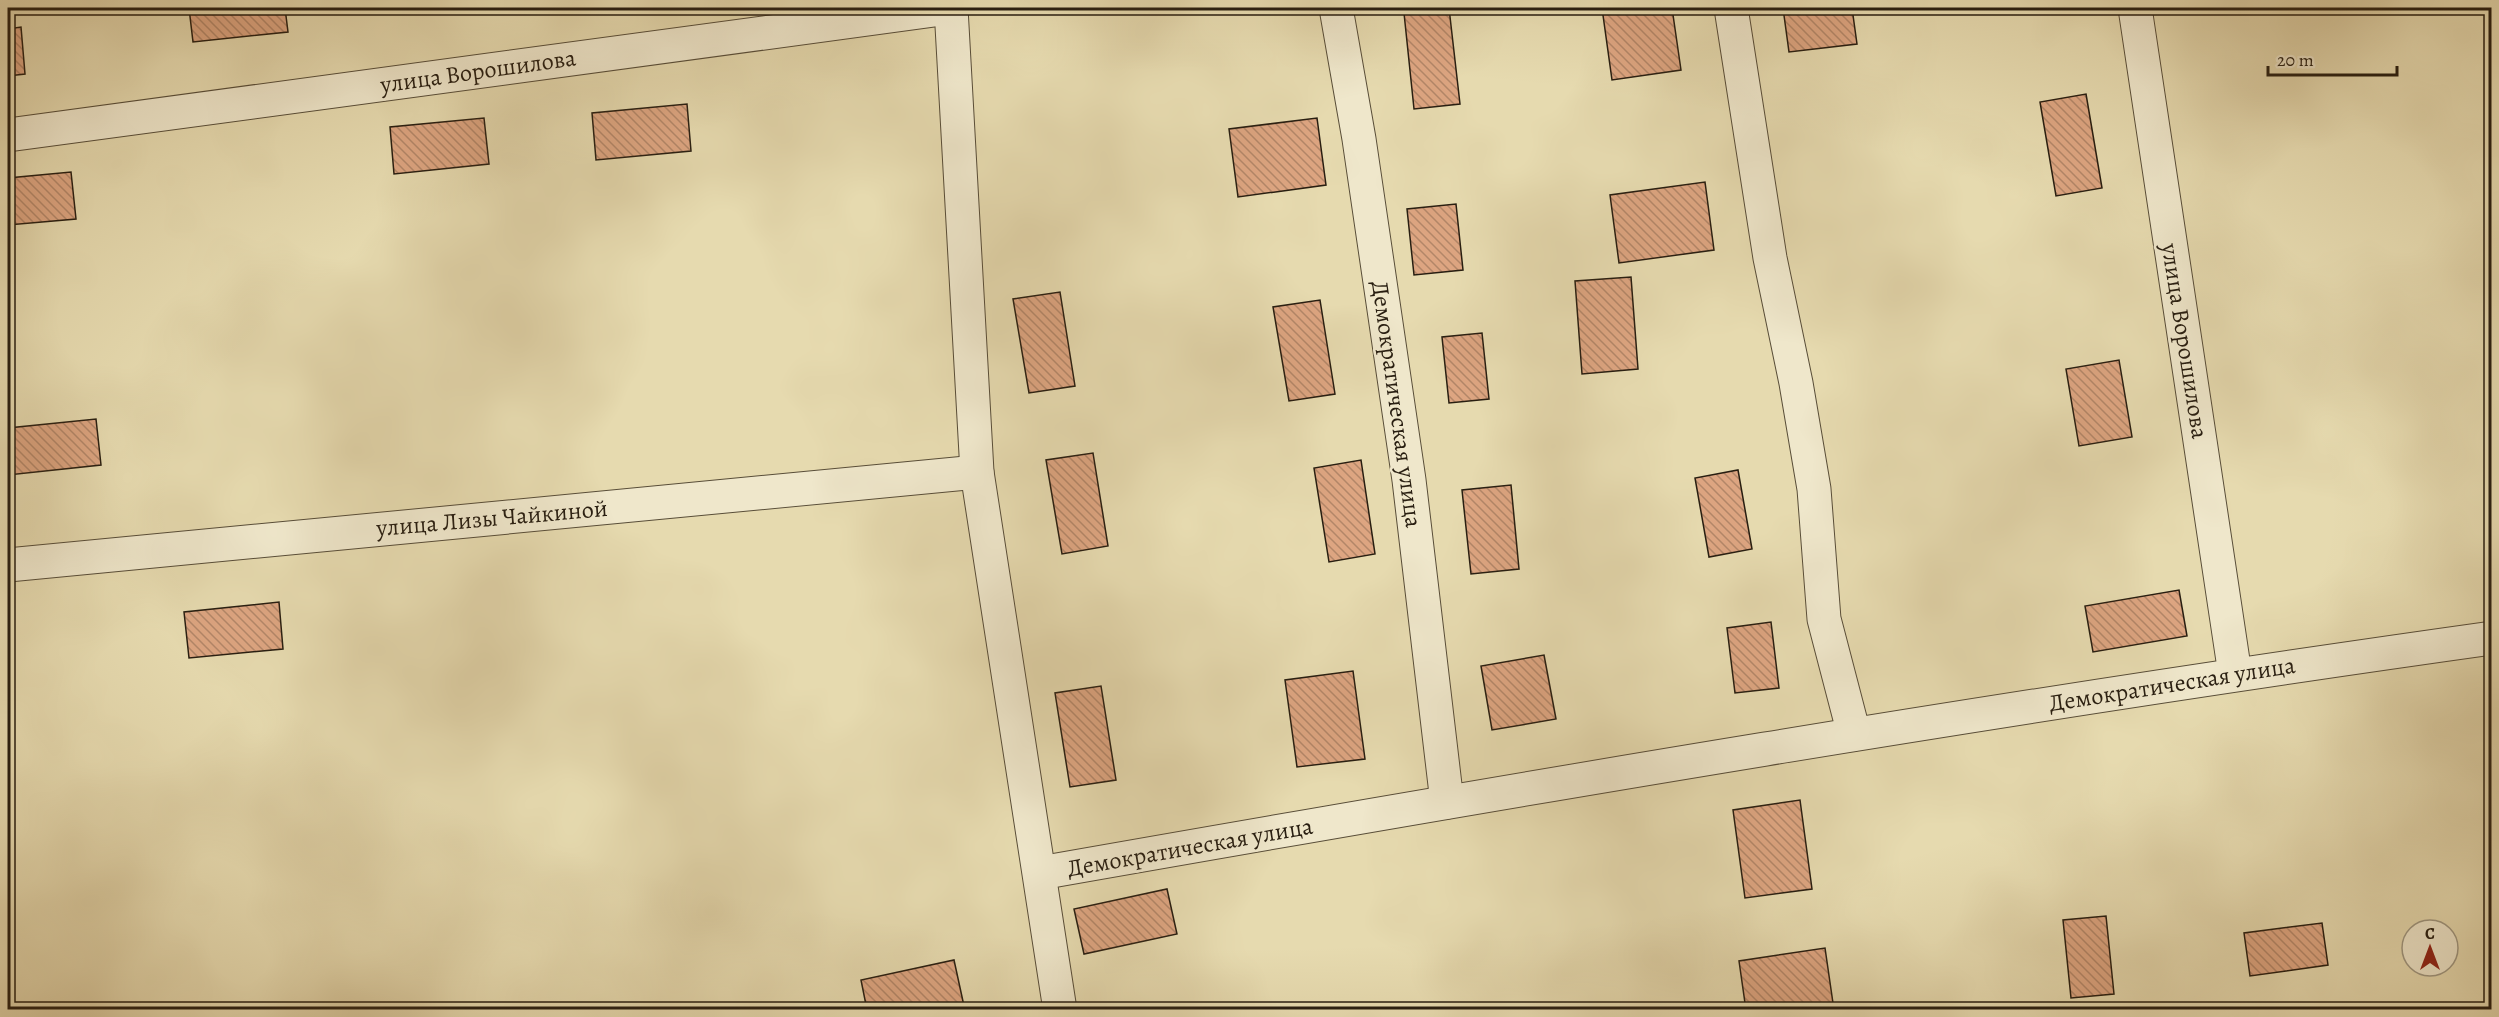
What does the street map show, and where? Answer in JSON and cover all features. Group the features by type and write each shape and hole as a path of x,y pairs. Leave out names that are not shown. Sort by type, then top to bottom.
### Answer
{"street":[{"name":"улица Ворошилова","path":"8,135 950,8"},
{"path":"950,8 977,472 1060,1010"},
{"name":"Демократическая улица","path":"1336,8 1359,139 1407,468 1447,802"},
{"path":"1731,8 1770,258 1796,383 1814,489 1824,619 1854,734"},
{"name":"улица Ворошилова","path":"2135,8 2235,674"},
{"name":"улица Лизы Чайкиной","path":"8,565 977,472"},
{"name":"Демократическая улица","path":"1040,873 1854,734 2235,674 2492,638"}],"building":[{"path":"189,8 285,8 288,32 193,42"},
{"path":"1449,8 1460,104 1414,109 1404,13"},
{"path":"1602,8 1672,8 1681,70 1612,80"},
{"path":"1783,8 1852,8 1857,44 1789,52"},
{"path":"21,27 25,74 8,76 8,29"},
{"path":"2086,94 2102,188 2056,196 2040,102"},
{"path":"687,104 691,151 596,160 592,113"},
{"path":"484,118 489,164 394,174 390,127"},
{"path":"1317,118 1326,185 1238,197 1229,129"},
{"path":"71,172 76,219 8,225 8,178"},
{"path":"1705,182 1714,250 1619,263 1610,195"},
{"path":"1456,204 1463,270 1414,275 1407,209"},
{"path":"1631,277 1638,369 1582,374 1575,281"},
{"path":"1060,292 1075,386 1029,393 1013,299"},
{"path":"1320,300 1335,394 1289,401 1273,307"},
{"path":"1482,333 1489,399 1449,403 1442,337"},
{"path":"2119,360 2132,437 2079,446 2066,369"},
{"path":"96,419 101,465 8,475 8,428"},
{"path":"1093,453 1108,546 1062,554 1046,460"},
{"path":"1361,460 1375,554 1329,562 1314,468"},
{"path":"1738,470 1752,549 1709,557 1695,478"},
{"path":"1511,485 1519,569 1471,574 1462,490"},
{"path":"2179,590 2187,636 2093,652 2085,606"},
{"path":"279,602 283,649 189,658 184,612"},
{"path":"1771,622 1779,688 1735,693 1727,628"},
{"path":"1544,655 1556,719 1492,730 1481,666"},
{"path":"1353,671 1365,759 1297,767 1285,680"},
{"path":"1101,686 1116,780 1070,787 1055,693"},
{"path":"1800,800 1812,889 1745,898 1733,810"},
{"path":"1167,889 1177,934 1084,954 1074,909"},
{"path":"2106,916 2114,994 2071,998 2063,920"},
{"path":"2322,923 2328,965 2250,976 2244,933"},
{"path":"1825,948 1834,1010 1746,1010 1739,961"},
{"path":"954,960 964,1006 948,1010 867,1010 861,980"}]}
